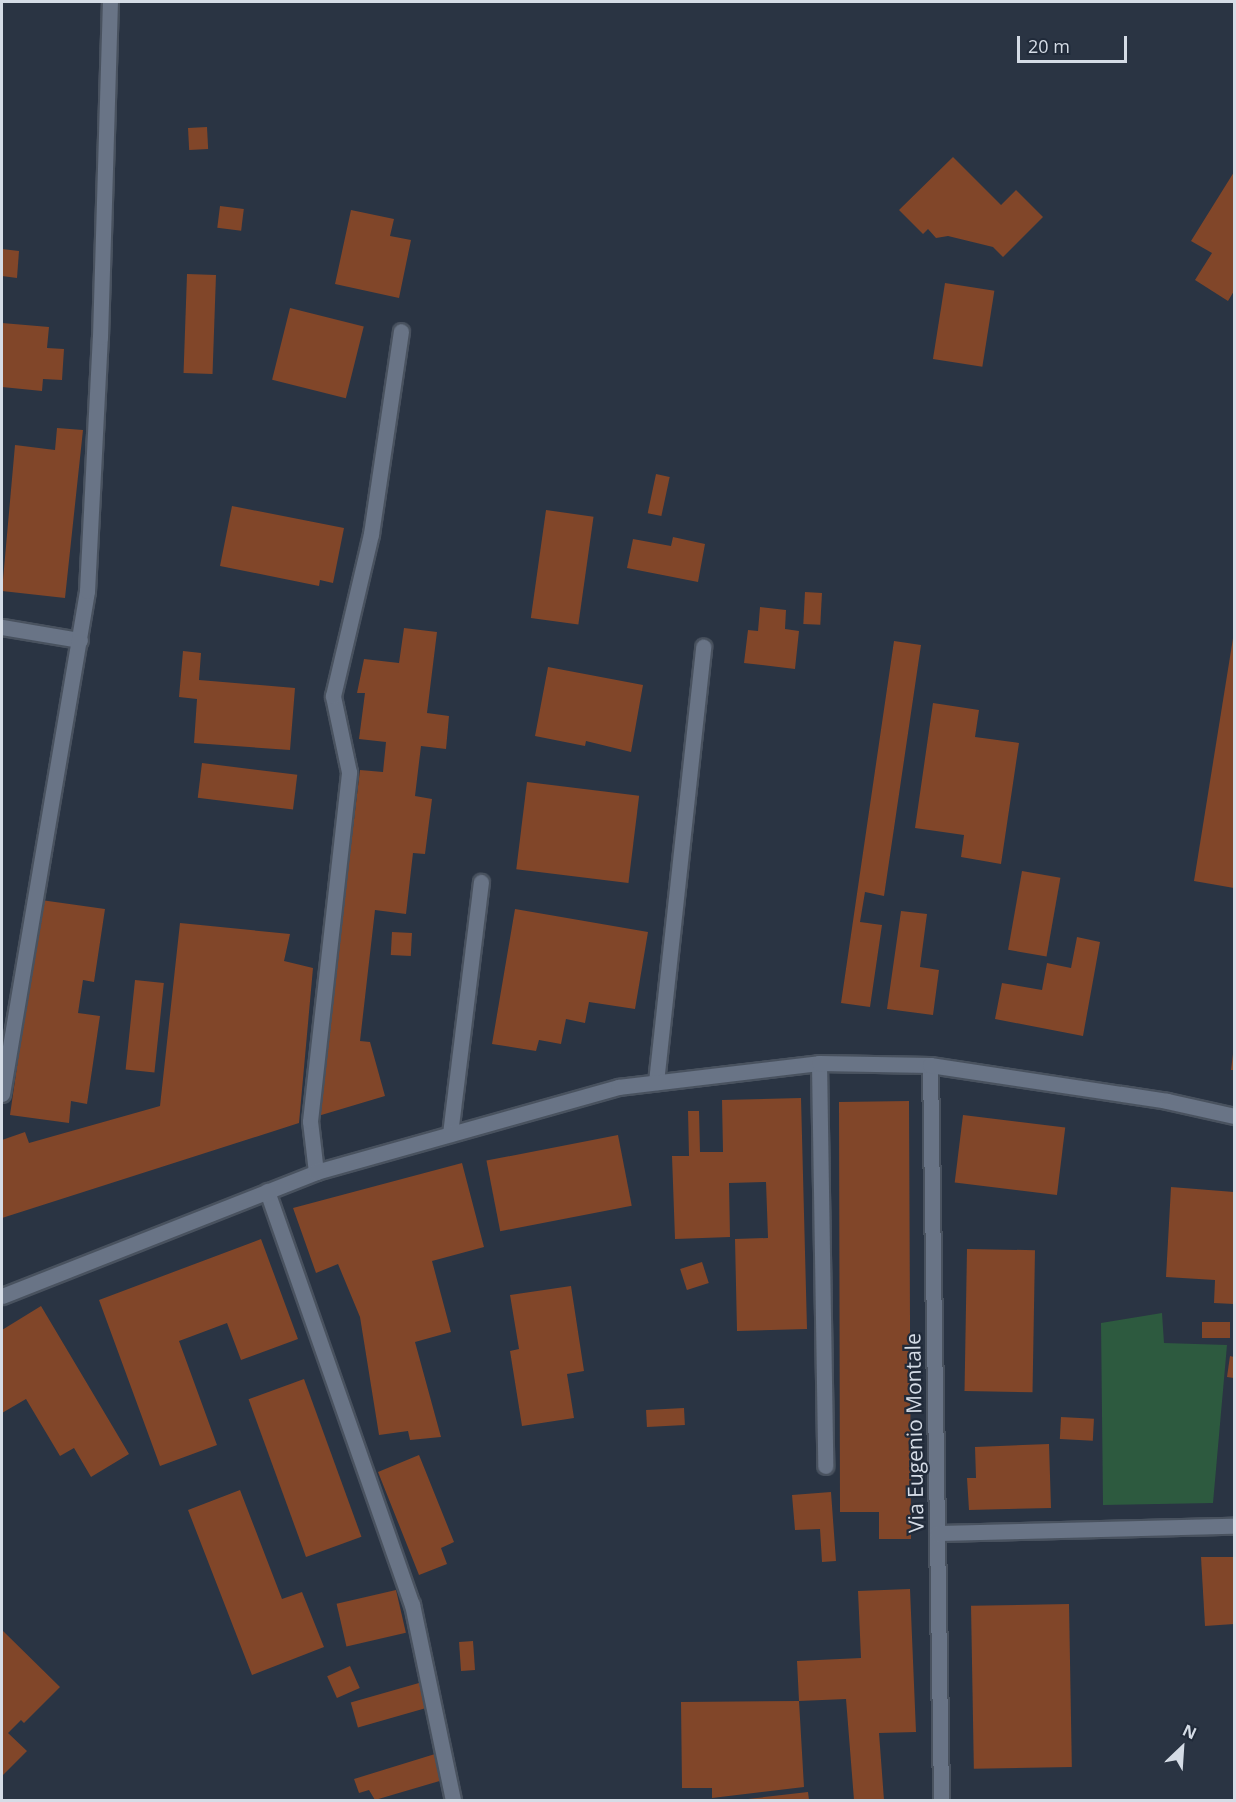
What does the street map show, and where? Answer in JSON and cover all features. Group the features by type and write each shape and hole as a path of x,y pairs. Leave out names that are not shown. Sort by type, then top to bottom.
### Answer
{"street":[{"path":"2,1094 80,640 94,501 110,2"},
{"path":"316,1172 310,1121 349,772 333,696 371,534 401,331"},
{"path":"2,627 80,640"},
{"path":"656,1082 704,646"},
{"path":"450,1134 481,882"},
{"path":"819,1063 825,1466"},
{"path":"5,1289 316,1172 618,1087 819,1063 930,1065 1167,1101 1234,1116"},
{"name":"Via Eugenio Montale","path":"930,1065 941,1800"},
{"path":"267,1191 412,1604 453,1800"},
{"path":"937,1533 1234,1526"}],"green space":[{"path":"1162,1313 1164,1343 1227,1345 1213,1503 1103,1505 1101,1323"}],"building":[{"path":"207,127 208,149 189,150 188,128"},
{"path":"953,157 1001,205 1016,190 1043,217 1003,257 993,247 948,236 936,238 928,229 923,234 899,210"},
{"path":"1234,172 1234,291 1228,301 1195,280 1212,253 1191,241"},
{"path":"220,206 244,209 241,231 217,228"},
{"path":"351,210 394,219 390,236 411,240 399,298 335,284"},
{"path":"2,249 19,251 17,278 2,276"},
{"path":"187,274 216,275 213,374 184,373"},
{"path":"945,283 994,291 982,367 933,359"},
{"path":"290,308 364,326 346,398 272,380"},
{"path":"2,323 49,327 47,348 64,349 62,380 43,379 42,391 2,387"},
{"path":"57,428 83,430 65,598 2,591 15,445 55,450"},
{"path":"656,474 670,477 661,516 648,513"},
{"path":"232,506 344,528 333,583 320,580 319,586 220,566"},
{"path":"546,510 594,517 578,625 531,618"},
{"path":"673,537 705,544 698,582 627,568 633,539 671,546"},
{"path":"805,592 822,593 820,625 803,624"},
{"path":"760,607 786,610 785,629 799,631 795,669 744,663 748,630 758,631"},
{"path":"404,628 437,632 427,713 449,716 446,749 421,746 415,796 432,799 425,854 413,853 406,914 375,910 360,1041 370,1042 385,1096 318,1116 360,770 383,772 386,742 359,739 365,693 357,693 364,659 399,663"},
{"path":"1234,632 1234,888 1194,881"},
{"path":"894,641 921,645 884,896 865,892 860,922 882,925 870,1007 841,1003"},
{"path":"183,651 201,653 199,680 295,688 290,750 194,743 197,699 179,697"},
{"path":"548,667 643,685 631,752 586,741 585,746 535,736"},
{"path":"933,703 979,710 975,737 1019,743 1001,864 961,857 964,835 915,828"},
{"path":"202,763 297,775 293,809 198,798"},
{"path":"527,782 639,796 628,883 516,869"},
{"path":"1022,871 1060,878 1047,957 1008,950"},
{"path":"41,900 105,909 94,982 83,980 78,1013 100,1016 87,1104 71,1101 69,1123 10,1115"},
{"path":"515,909 648,932 635,1009 589,1002 585,1023 566,1019 561,1044 539,1040 536,1051 492,1044"},
{"path":"901,911 927,914 920,967 939,970 933,1015 887,1009"},
{"path":"180,923 290,934 284,961 313,968 299,1123 2,1218 2,1140 25,1132 29,1143 160,1106"},
{"path":"392,932 412,933 411,956 391,955"},
{"path":"1077,937 1100,942 1083,1036 995,1019 1002,983 1042,990 1047,963 1071,968"},
{"path":"135,980 164,983 154,1073 126,1070"},
{"path":"1233,1054 1234,1070 1231,1070"},
{"path":"801,1098 807,1329 737,1331 735,1239 768,1238 766,1182 729,1183 730,1237 675,1239 672,1156 689,1156 688,1111 699,1111 700,1152 723,1152 722,1100"},
{"path":"909,1101 911,1539 879,1539 879,1512 840,1512 839,1102"},
{"path":"963,1115 1065,1128 1057,1195 955,1182"},
{"path":"618,1135 632,1206 500,1231 486,1161"},
{"path":"462,1163 484,1247 432,1261 451,1332 415,1342 441,1437 410,1440 408,1431 379,1435 360,1317 338,1264 316,1273 293,1208"},
{"path":"1171,1187 1234,1192 1234,1304 1214,1303 1215,1280 1166,1277"},
{"path":"261,1239 298,1339 241,1360 227,1323 179,1341 217,1445 160,1466 99,1300"},
{"path":"967,1249 1035,1250 1033,1392 965,1391"},
{"path":"702,1262 709,1283 687,1290 680,1269"},
{"path":"571,1286 584,1371 567,1374 574,1418 522,1426 510,1351 519,1349 510,1295"},
{"path":"41,1306 129,1454 91,1477 74,1448 60,1456 26,1399 2,1413 2,1330"},
{"path":"1202,1322 1230,1322 1230,1338 1202,1338"},
{"path":"1230,1356 1234,1357 1234,1378 1227,1377"},
{"path":"304,1379 361,1537 306,1557 249,1399"},
{"path":"684,1408 685,1425 647,1427 646,1410"},
{"path":"1061,1417 1094,1419 1093,1441 1060,1439"},
{"path":"1049,1444 1051,1508 969,1510 967,1478 976,1478 975,1447"},
{"path":"419,1455 454,1542 441,1548 447,1564 419,1575 378,1472"},
{"path":"240,1490 282,1599 302,1592 324,1647 252,1675 188,1510"},
{"path":"831,1492 836,1561 822,1562 820,1529 795,1530 792,1495"},
{"path":"1201,1557 1234,1557 1234,1624 1205,1626"},
{"path":"910,1589 916,1732 879,1733 884,1800 854,1800 846,1699 799,1701 797,1661 861,1658 858,1591"},
{"path":"396,1590 406,1633 346,1647 337,1604"},
{"path":"1069,1604 1072,1767 974,1769 971,1606"},
{"path":"2,1630 60,1687 24,1723 21,1720 8,1733 27,1751 2,1776"},
{"path":"473,1641 475,1670 461,1671 459,1642"},
{"path":"350,1666 360,1688 337,1698 327,1676"},
{"path":"419,1683 426,1708 358,1728 351,1703"},
{"path":"799,1701 804,1787 712,1798 712,1788 682,1788 681,1702"},
{"path":"435,1754 443,1780 375,1800 369,1790 359,1793 354,1779"},
{"path":"808,1792 809,1800 748,1800 748,1799"}]}
